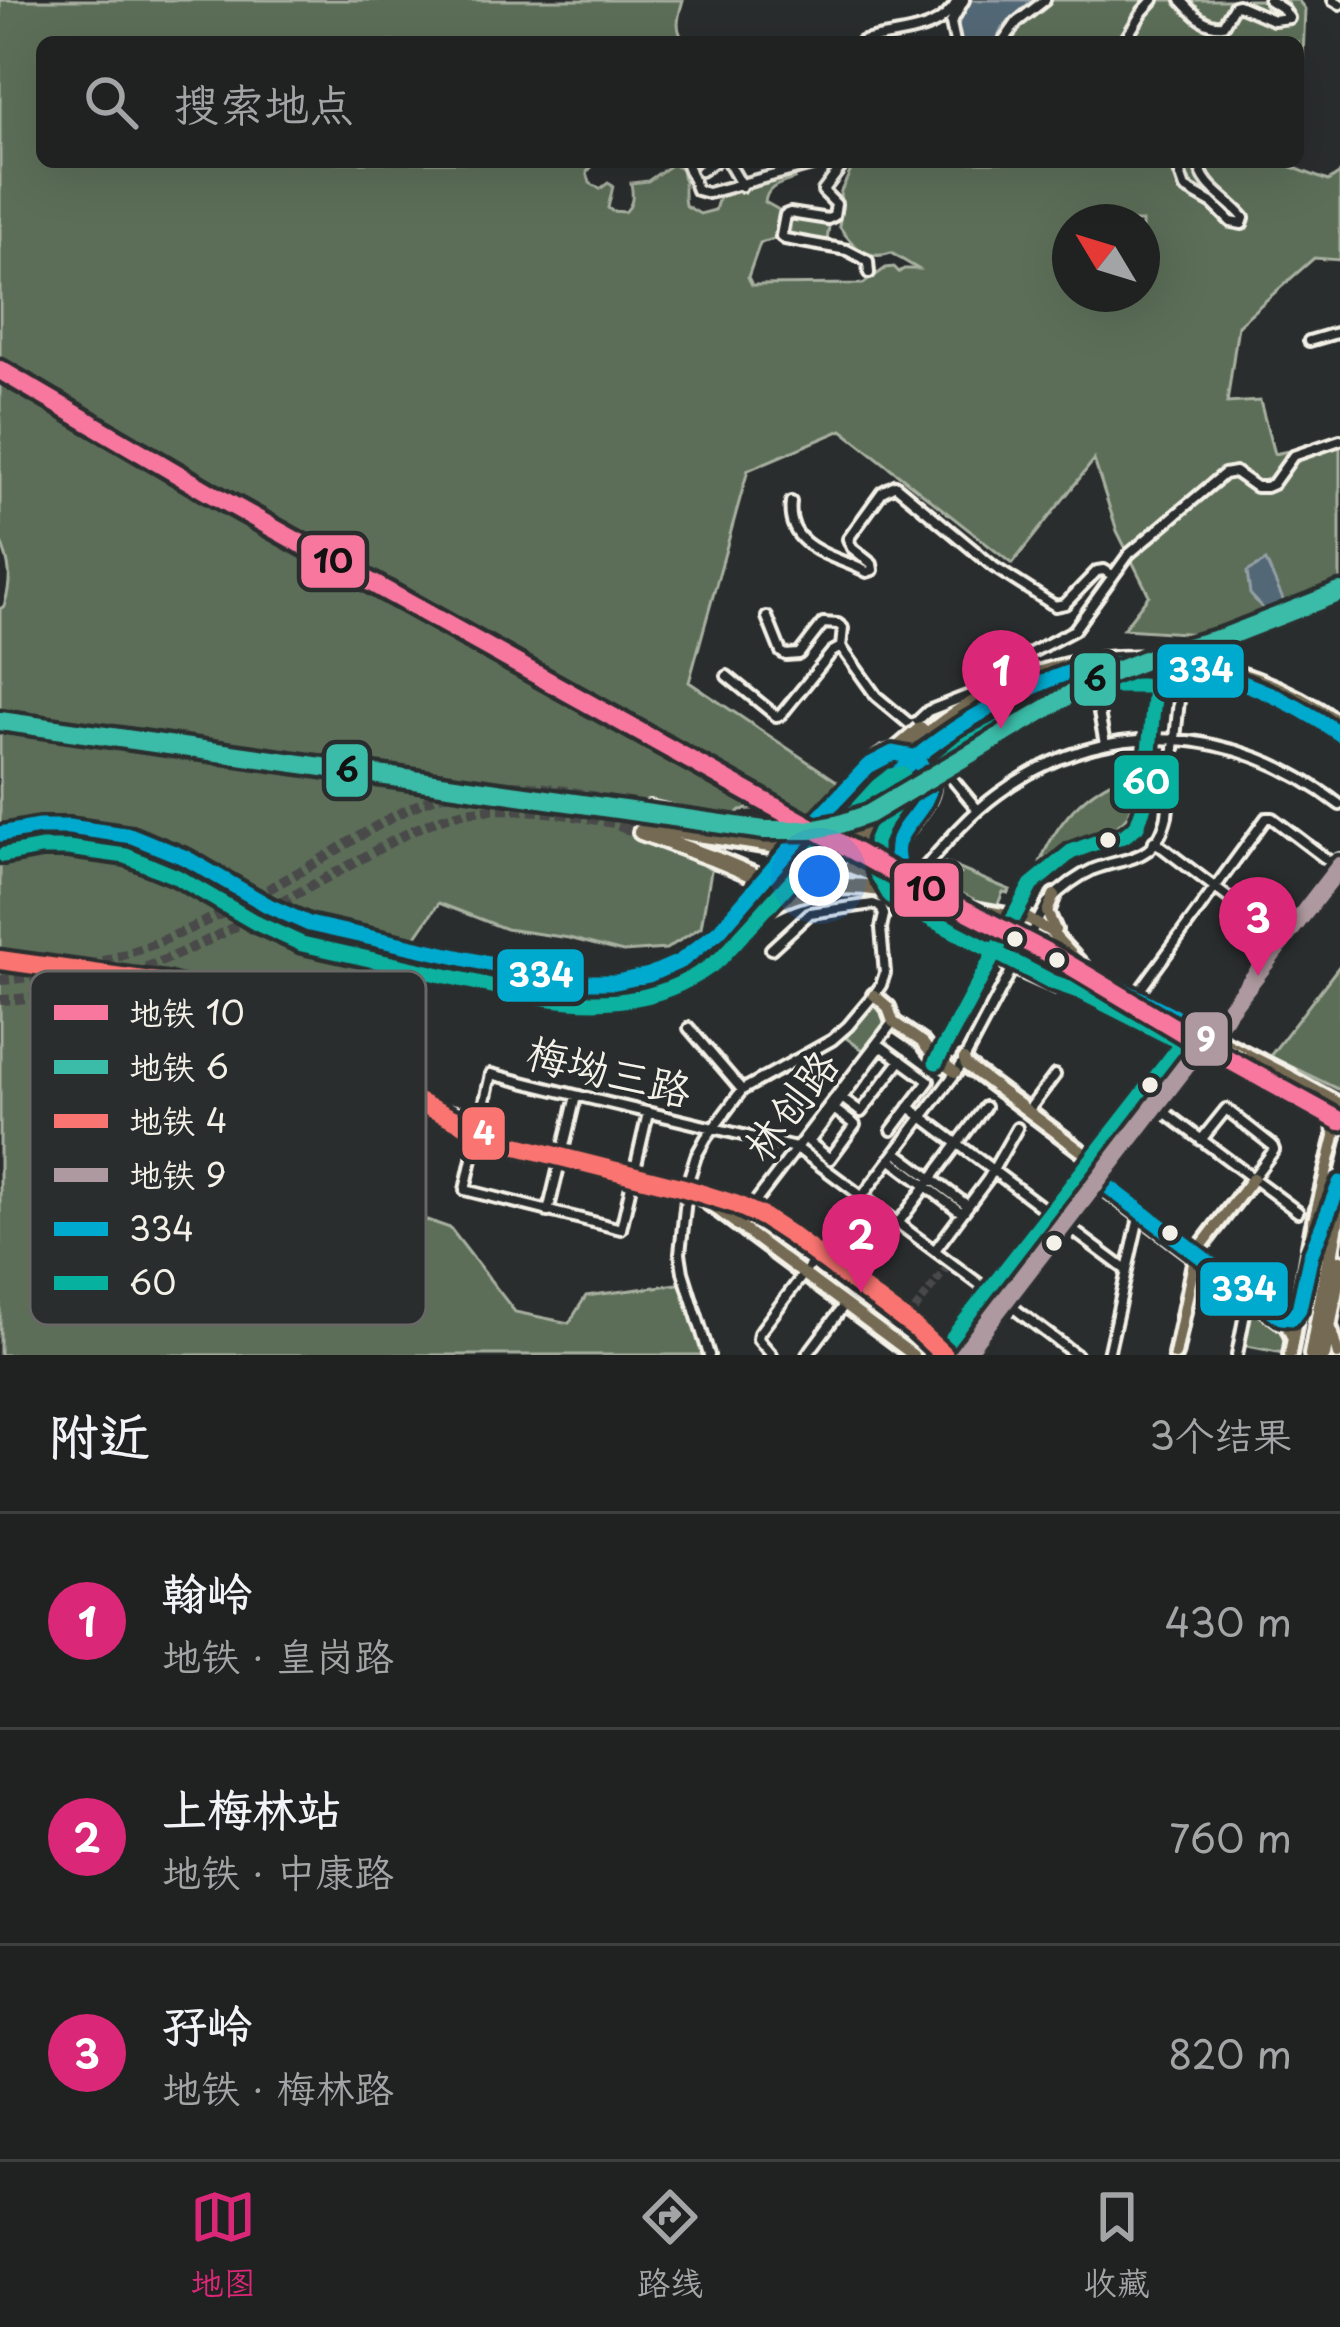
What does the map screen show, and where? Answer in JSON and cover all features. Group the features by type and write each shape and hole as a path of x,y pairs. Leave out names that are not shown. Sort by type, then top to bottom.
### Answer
{"highway":[{"path":"702,820 785,831 805,829 823,820 916,730 1046,672 1081,664 1125,658 1195,662 1246,675 1290,694 1340,730"},
{"path":"0,838 38,827 132,836 186,858 309,924 568,981 619,984 681,961 716,934 927,734 982,699 1081,670 1168,665 1242,682 1340,730"},
{"path":"641,830 782,883 809,879 831,862 982,699"},
{"path":"737,929 866,770 884,755 896,752 918,759 931,785 928,798 896,841 892,855 912,888"},
{"path":"0,838 70,834 131,843 180,863 308,932 589,992 631,990 667,980 696,964 774,904 796,894 827,886 912,888"},
{"path":"1283,1076 1335,1103"},
{"path":"1312,1355 1340,1202"},
{"path":"1323,1355 1340,1262"},
{"path":"1330,1315 1340,1281"}],"main road":[{"path":"649,808 829,851 944,903 1085,988 1322,1106 1335,1125 1291,1349"},
{"path":"641,830 822,859 912,888 1002,937"},
{"path":"1212,1051 1204,1027 1228,1014 1339,866"},
{"path":"1011,914 1051,897"},
{"path":"1051,897 1048,917 1062,943"},
{"path":"944,903 1034,922 1048,929 1089,973"},
{"path":"1033,955 1089,973 1335,1103"},
{"path":"1033,955 1311,1092"},
{"path":"1062,963 1152,1014"},
{"path":"1011,966 1056,986 1085,988"},
{"path":"874,995 888,1006 893,1022 955,1072"},
{"path":"1228,1014 1224,1033 1240,1054"},
{"path":"1065,1224 1103,1185 1110,1167 1191,1058 1194,1050 1187,1040"},
{"path":"1110,1167 1182,1078 1212,1051"},
{"path":"1182,1078 1212,1051"},
{"path":"964,1059 1028,1112 1100,1165 1110,1167"},
{"path":"1265,1078 1311,1092"},
{"path":"1173,1355 1195,1255 1252,1178"},
{"path":"1103,1185 1287,1326 1291,1349"},
{"path":"963,1355 1065,1224 1103,1185"},
{"path":"688,1191 910,1355"},
{"path":"1248,1295 1283,1319 1292,1318 1300,1306"},
{"path":"1330,1315 1338,1355"}],"street":[{"path":"891,36 926,29 961,0"},
{"path":"954,36 951,23 961,0"},
{"path":"1007,36 1045,0"},
{"path":"1127,36 1154,0"},
{"path":"1181,0 1202,22 1213,26 1223,25 1238,5 1273,20 1289,18 1269,0"},
{"path":"688,168 701,193 801,168"},
{"path":"701,171 705,168"},
{"path":"732,168 742,186"},
{"path":"840,168 823,191 837,207 834,216 828,220 790,213 785,215 781,236 847,250 868,261 869,273"},
{"path":"1178,168 1185,188 1219,208 1231,222 1242,224 1244,218 1203,179 1200,168"},
{"path":"1310,341 1340,332"},
{"path":"982,699 1004,668 1078,626 1129,554 1225,474 1235,472 1256,488 1266,488 1294,456 1340,440"},
{"path":"790,502 789,518 796,533 826,556 868,572 872,564 848,539 882,492 895,484 994,567 1054,606 1065,604 1097,572 1112,575"},
{"path":"767,617 786,655 799,654 823,623 838,624 843,628 841,647 876,696 916,730"},
{"path":"727,676 776,716 781,715 841,647"},
{"path":"955,1072 1051,897 1081,871 1132,856 1155,841 1166,819 1173,740 1177,677 1168,665"},
{"path":"1173,740 1181,681 1192,668"},
{"path":"1094,686 1105,744"},
{"path":"912,888 978,810 1009,786 1042,766 1105,744 1173,740 1261,758 1300,777 1340,805"},
{"path":"935,758 978,810"},
{"path":"1135,997 1266,818 1339,866"},
{"path":"1155,841 1284,940"},
{"path":"710,1355 681,1262 680,1242 696,1156 742,1090 832,1040 874,995 885,973 883,909 875,904 813,912 771,949"},
{"path":"884,915 893,904"},
{"path":"772,1355 758,1336 964,1059 1011,966"},
{"name":"林创路","path":"738,1226 893,1022"},
{"path":"689,1028 742,1090"},
{"path":"834,1109 855,1125 830,1159 809,1142 881,1046 929,1081 892,1130"},
{"path":"842,1098 861,1112 901,1060"},
{"name":"梅坳三路","path":"481,1117 491,1074 797,1148"},
{"path":"1028,1112 1055,1076"},
{"path":"548,1212 576,1096"},
{"path":"909,1107 1126,1270"},
{"path":"899,1222 985,1107"},
{"path":"1159,1108 1298,1212"},
{"path":"438,1113 442,1109 481,1117 465,1190 621,1229 648,1113"},
{"path":"1201,1140 1226,1109 1272,1144 1274,1150 1252,1178"},
{"path":"935,1250 994,1171 1017,1128"},
{"path":"476,1140 688,1191"},
{"path":"797,1148 1074,1355"},
{"path":"893,1155 965,1209"},
{"path":"1108,1355 1140,1213"},
{"path":"1238,1355 1248,1295"},
{"path":"807,1355 844,1305"}],"green space":[{"path":"0,0 683,0 678,27 682,36 36,36 36,168 591,168 590,183 600,189 608,183 613,186 608,208 625,212 632,199 631,183 648,181 666,168 681,168 685,205 700,214 715,210 719,197 790,173 794,179 775,186 766,197 765,202 779,210 774,239 760,243 748,277 752,285 863,284 886,268 918,269 891,253 874,255 860,250 839,226 840,193 852,168 1294,168 1328,181 1340,173 1340,260 1314,258 1238,325 1227,403 1260,401 1274,454 1340,440 1340,601 1247,637 1123,629 1149,595 1117,531 1094,460 1012,564 842,430 748,470 689,682 847,788 809,826 773,807 740,810 718,832 701,927 666,949 623,952 506,929 439,903 392,971 30,971 30,1325 426,1325 427,1220 450,1228 515,1312 569,1323 586,1296 686,1283 709,1355 0,1355 0,609 9,580 0,540"},
{"path":"1048,0 1298,0 1305,9 1304,36 1011,36"},
{"path":"792,214 830,219 827,241 789,236"},
{"path":"1136,771 1132,805 1124,820 1095,838 1091,834 1041,860 1079,804"},
{"path":"945,863 1010,890 1003,892 998,904 988,906 957,891 960,874 956,871 945,894 931,888"},
{"path":"1340,965 1340,1090 1270,1056"},
{"path":"872,1003 886,1021 863,1050 846,1038"},
{"path":"986,1305 989,1308 950,1355 935,1355 936,1347 947,1341 973,1306 981,1312"},
{"path":"1249,1306 1280,1330 1283,1353 1242,1345"}],"water":[{"path":"971,0 1032,0 999,36 959,36 958,21"},
{"path":"1266,561 1284,602 1267,613 1250,594 1247,572"}],"tunnel":[{"path":"63,971 123,955 201,924 407,809 447,793 513,785 649,808"},
{"path":"136,971 450,816 532,810 640,828"},
{"path":"619,824 641,832"},
{"path":"0,980 30,976"},
{"path":"0,1000 30,997"},
{"path":"893,1339 951,1262"}],"metro line":[{"name":"10","path":"0,370 210,493 890,871 1056,957 1340,1121"},
{"name":"6","path":"0,721 764,830 811,830 869,814 1096,679 1155,656 1225,637 1340,592"},
{"name":"9","path":"963,1355 1340,866"},
{"name":"4","path":"0,960 79,971"},
{"name":"4","path":"426,1106 501,1142 684,1188 763,1217 916,1329 944,1355"}],"transit line":[{"name":"334","path":"897,774 940,739 1003,701 1064,674 1107,665 1142,663 1212,673 1278,698 1340,734"},
{"name":"60","path":"910,790 966,744 1063,698 1112,686 1155,686 1144,806 1137,826 1124,836 1071,852 1031,885 936,1062"},
{"name":"334","path":"0,834 69,827 132,836 186,858 309,924 548,977 616,982 681,961 719,931 868,766 893,753 914,757 931,777 922,806 897,849 906,882 1206,1032 1196,1060 966,1355"},
{"name":"60","path":"426,972 545,998 592,1002 637,998 679,984 720,959 877,787 902,774 909,785 875,842 875,870 896,901 1180,1042 949,1342"},
{"name":"60","path":"4,855 68,848 126,856 177,877 302,944 424,971"},
{"name":"334","path":"1086,1194 1098,1179 1281,1317 1292,1318 1340,1183"}],"place":[{"name":"翰岭","path":"1001,729"},
{"name":"孖岭","path":"1258,976"},
{"name":"上梅林站","path":"861,1293"}]}
